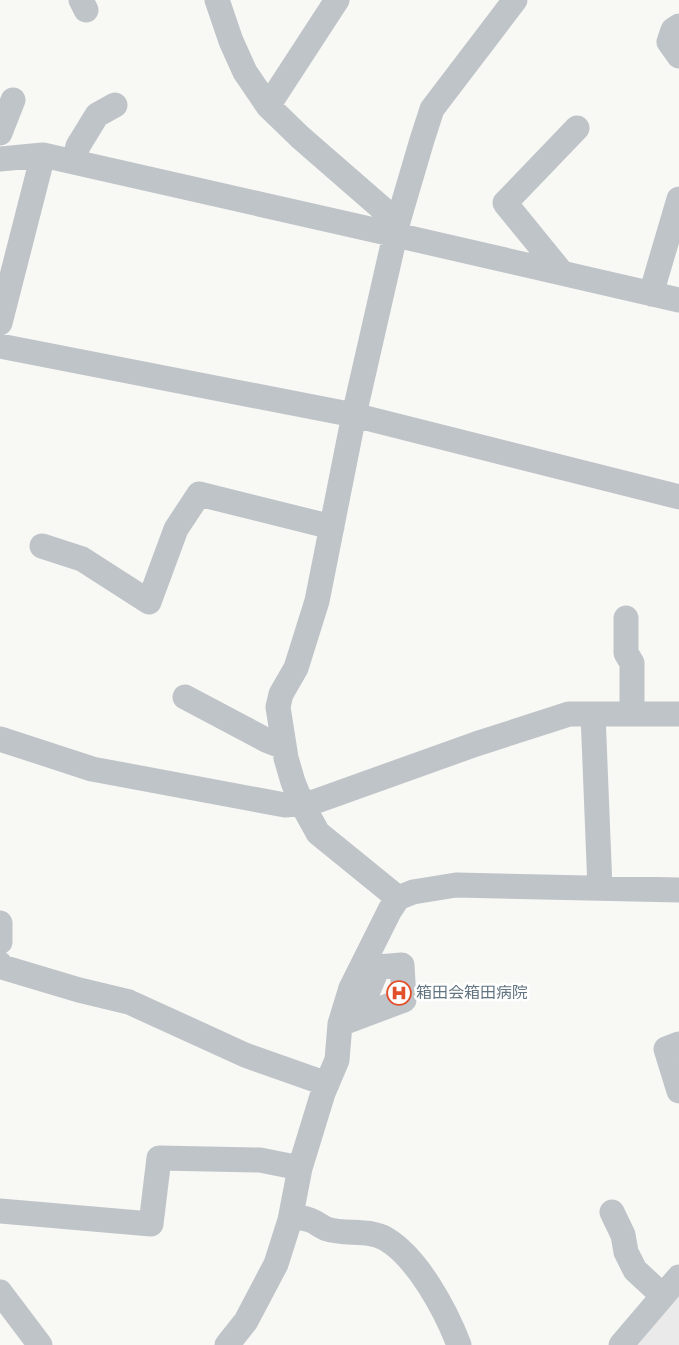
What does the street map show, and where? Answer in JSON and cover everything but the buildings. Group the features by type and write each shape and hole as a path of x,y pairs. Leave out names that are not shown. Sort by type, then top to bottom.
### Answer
{"street":[{"path":"217,0 231,41 245,72 268,106 300,137 385,211 398,226"},
{"path":"268,106 336,0"},
{"path":"398,898 318,833 302,804 293,782 284,747 278,707 281,694 296,668 317,601 354,415 398,226 432,109 515,0"},
{"path":"679,26 673,30 669,42 679,56"},
{"path":"0,133 13,100"},
{"path":"74,162 78,146 97,115 115,105"},
{"path":"562,273 505,203 577,128"},
{"path":"0,323 43,155"},
{"path":"0,160 43,155 398,226 562,273 679,300"},
{"path":"651,294 679,200"},
{"path":"0,346 354,415 679,497"},
{"path":"42,546 82,559 148,602 176,529 199,494 332,527"},
{"path":"626,618 626,653 632,663 632,714"},
{"path":"185,697 266,740 284,747"},
{"path":"0,739 92,769 285,805 314,802 457,750 570,714 679,714"},
{"path":"593,714 600,888"},
{"path":"227,1345 246,1321 276,1264 291,1215 300,1168 327,1084 337,1060 341,1018 350,988 398,898 413,892 456,885 679,890"},
{"path":"0,923 0,942"},
{"path":"0,964 2,967 79,990 130,1002 246,1055 327,1084"},
{"path":"673,1046 679,1091"},
{"path":"0,1211 151,1224 159,1158 260,1160 300,1168"},
{"path":"612,1212 623,1234 626,1252 635,1270 663,1296"},
{"path":"291,1215 310,1220 326,1228 349,1233 369,1233 386,1238 409,1256 446,1315 459,1345"},
{"path":"621,1345 679,1277"},
{"path":"0,1292 40,1345"}],"shaded area":[{"path":"679,1295 679,1345 637,1345"}],"place":[{"name":"箱田会箱田病院","path":"399,993"}]}
